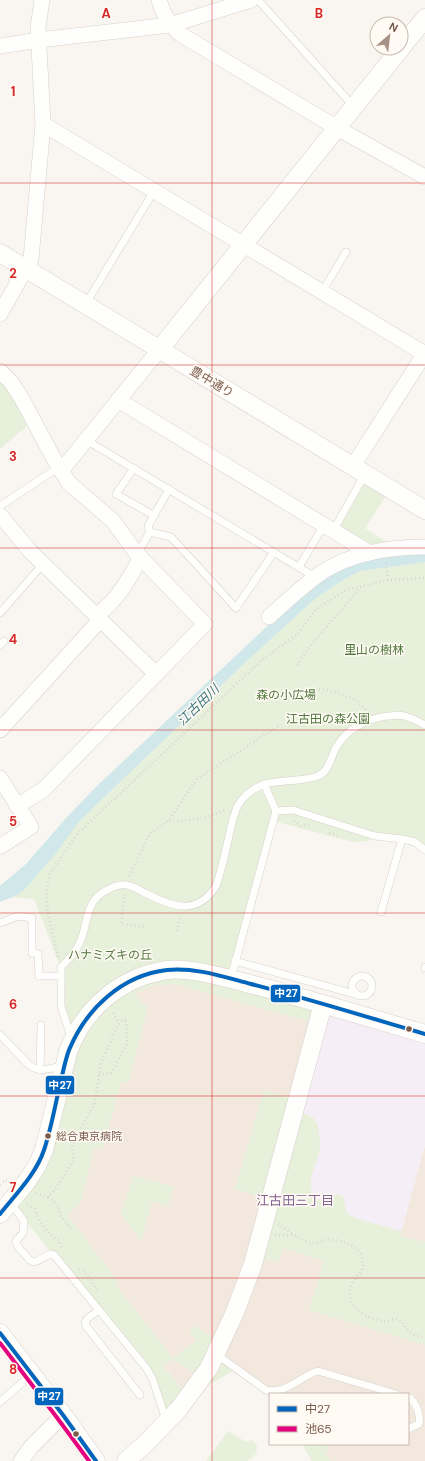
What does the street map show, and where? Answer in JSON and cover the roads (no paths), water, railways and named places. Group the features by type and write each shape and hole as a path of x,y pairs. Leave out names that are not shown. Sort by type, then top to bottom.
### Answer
{"street":[{"path":"0,314 31,259 43,124 38,28 42,0"},
{"path":"159,0 165,17 170,25 180,34 337,128 425,177"},
{"path":"0,46 170,25 251,0"},
{"path":"409,38 425,18"},
{"path":"60,469 86,440 159,350 395,56"},
{"path":"43,124 425,354 359,470"},
{"name":"豊中通り","path":"0,253 425,510"},
{"path":"0,371 11,382 22,399 69,483 113,521 139,556 205,624 43,790 17,806"},
{"path":"118,400 370,554"},
{"path":"0,513 30,551 44,562 156,674"},
{"path":"269,617 315,577 335,565 384,550 425,547"},
{"path":"0,730 120,594 139,556"},
{"path":"0,778 31,827 1,846"},
{"path":"5,1208 25,1184 37,1166 44,1150 72,1041 85,1019 97,1004 112,992 132,980 168,970 184,970 338,1000 425,1034"},
{"path":"126,1461 146,1444 178,1410 209,1368 216,1354 235,1312 253,1264 266,1217 338,1000"},
{"path":"0,1333 96,1461"},
{"path":"20,1461 31,1447 63,1415"}],"lane":[{"path":"258,0 354,107"},
{"path":"85,305 154,190"},
{"path":"322,292 346,252"},
{"path":"86,440 315,577"},
{"path":"134,468 116,494 153,516"},
{"path":"0,513 60,469"},
{"path":"299,567 328,528 359,470"},
{"path":"139,556 150,532 148,526 169,489"},
{"path":"150,532 171,537 236,608 274,552"},
{"path":"0,613 44,562"},
{"path":"72,1041 61,1006 61,967 75,952 81,941 88,910 94,900 108,889 116,885 127,884 162,901 181,907 191,906 205,900 216,886 234,814 240,802 250,792 264,784 278,781 305,779 320,775 329,765 336,747 344,736 352,729 365,722 376,718 399,715 425,724"},
{"path":"231,979 276,811 264,784"},
{"path":"276,811 293,810 368,834 415,842 425,850"},
{"path":"381,912 402,839"},
{"path":"0,923 18,916 32,918 32,953 38,954 39,976 61,976"},
{"path":"236,962 338,1000 358,995"},
{"path":"40,1025 40,1070"},
{"path":"0,1035 34,1069 40,1070 65,1066"},
{"path":"5,1208 24,1221 23,1233 16,1241 16,1244 28,1260 35,1262 50,1254 54,1255 151,1375 167,1422"},
{"path":"98,1310 88,1318 85,1322 86,1326 140,1395"},
{"path":"216,1354 266,1390 273,1392 280,1391 311,1373 318,1371 379,1392"},
{"path":"0,1402 32,1374"},
{"path":"409,1398 415,1404 420,1420 419,1424 409,1429"}],"water":[{"name":"江古田川","path":"425,551 425,562 360,571 343,580 316,598 249,659 78,823 57,852 25,889 17,895 0,902 0,886 26,864 67,817 98,785 309,587 357,561"}],"place":[{"name":"総合東京病院","path":"48,1136"}],"district":[{"name":"江古田三丁目","path":"295,1200"}],"park label":[{"name":"里山の樹林","path":"374,650"},
{"name":"森の小広場","path":"286,695"},
{"name":"江古田の森公園","path":"328,719"},
{"name":"ハナミズキの丘","path":"110,955"}]}
